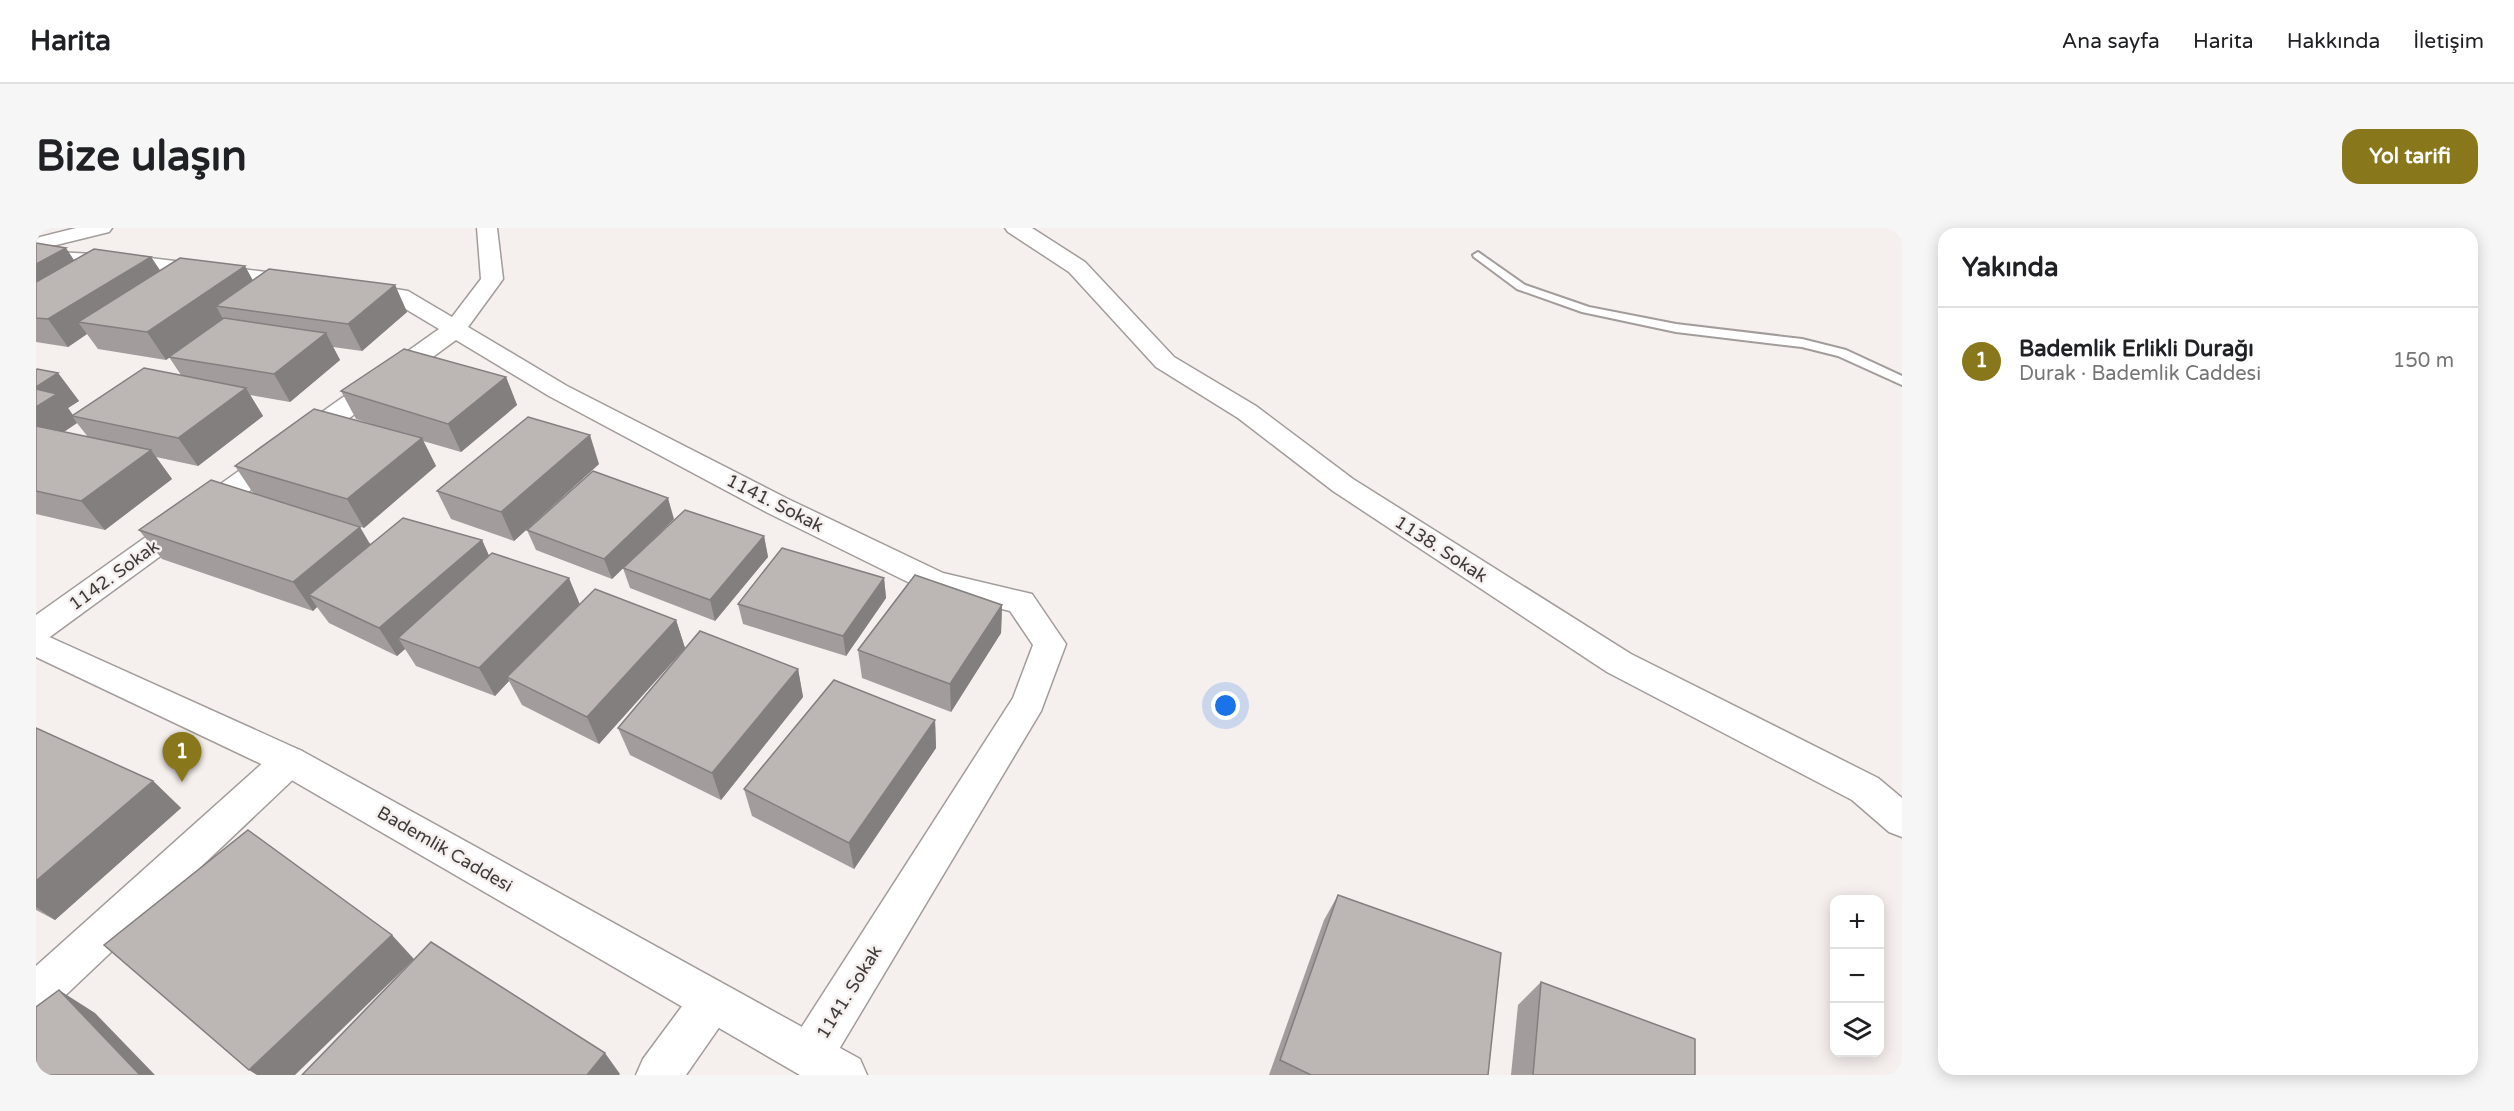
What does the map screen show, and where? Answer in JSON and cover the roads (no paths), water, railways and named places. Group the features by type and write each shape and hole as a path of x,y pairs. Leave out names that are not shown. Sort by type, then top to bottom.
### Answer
{"street":[{"path":"36,244 102,228"},
{"name":"1142. Sokak","path":"36,631 455,329 492,279 487,228"},
{"name":"1138. Sokak","path":"1015,228 1077,267 1165,362 1247,412 1343,485 1618,663 1865,789 1902,821"},
{"name":"1141. Sokak","path":"36,257 133,262 400,296 558,391 789,511 935,582 1021,602 1050,644 1029,702 810,1055"},
{"name":"Bademlik Caddesi","path":"36,643 288,761 844,1075"},
{"path":"36,994 288,761"},
{"path":"659,1075 712,1001"}],"lane":[{"path":"1478,255 1521,287 1586,310 1656,325 1813,345 1859,360 1902,381"}],"place":[{"name":"Bademlik Erlikli Durağı","path":"182,782"}]}
